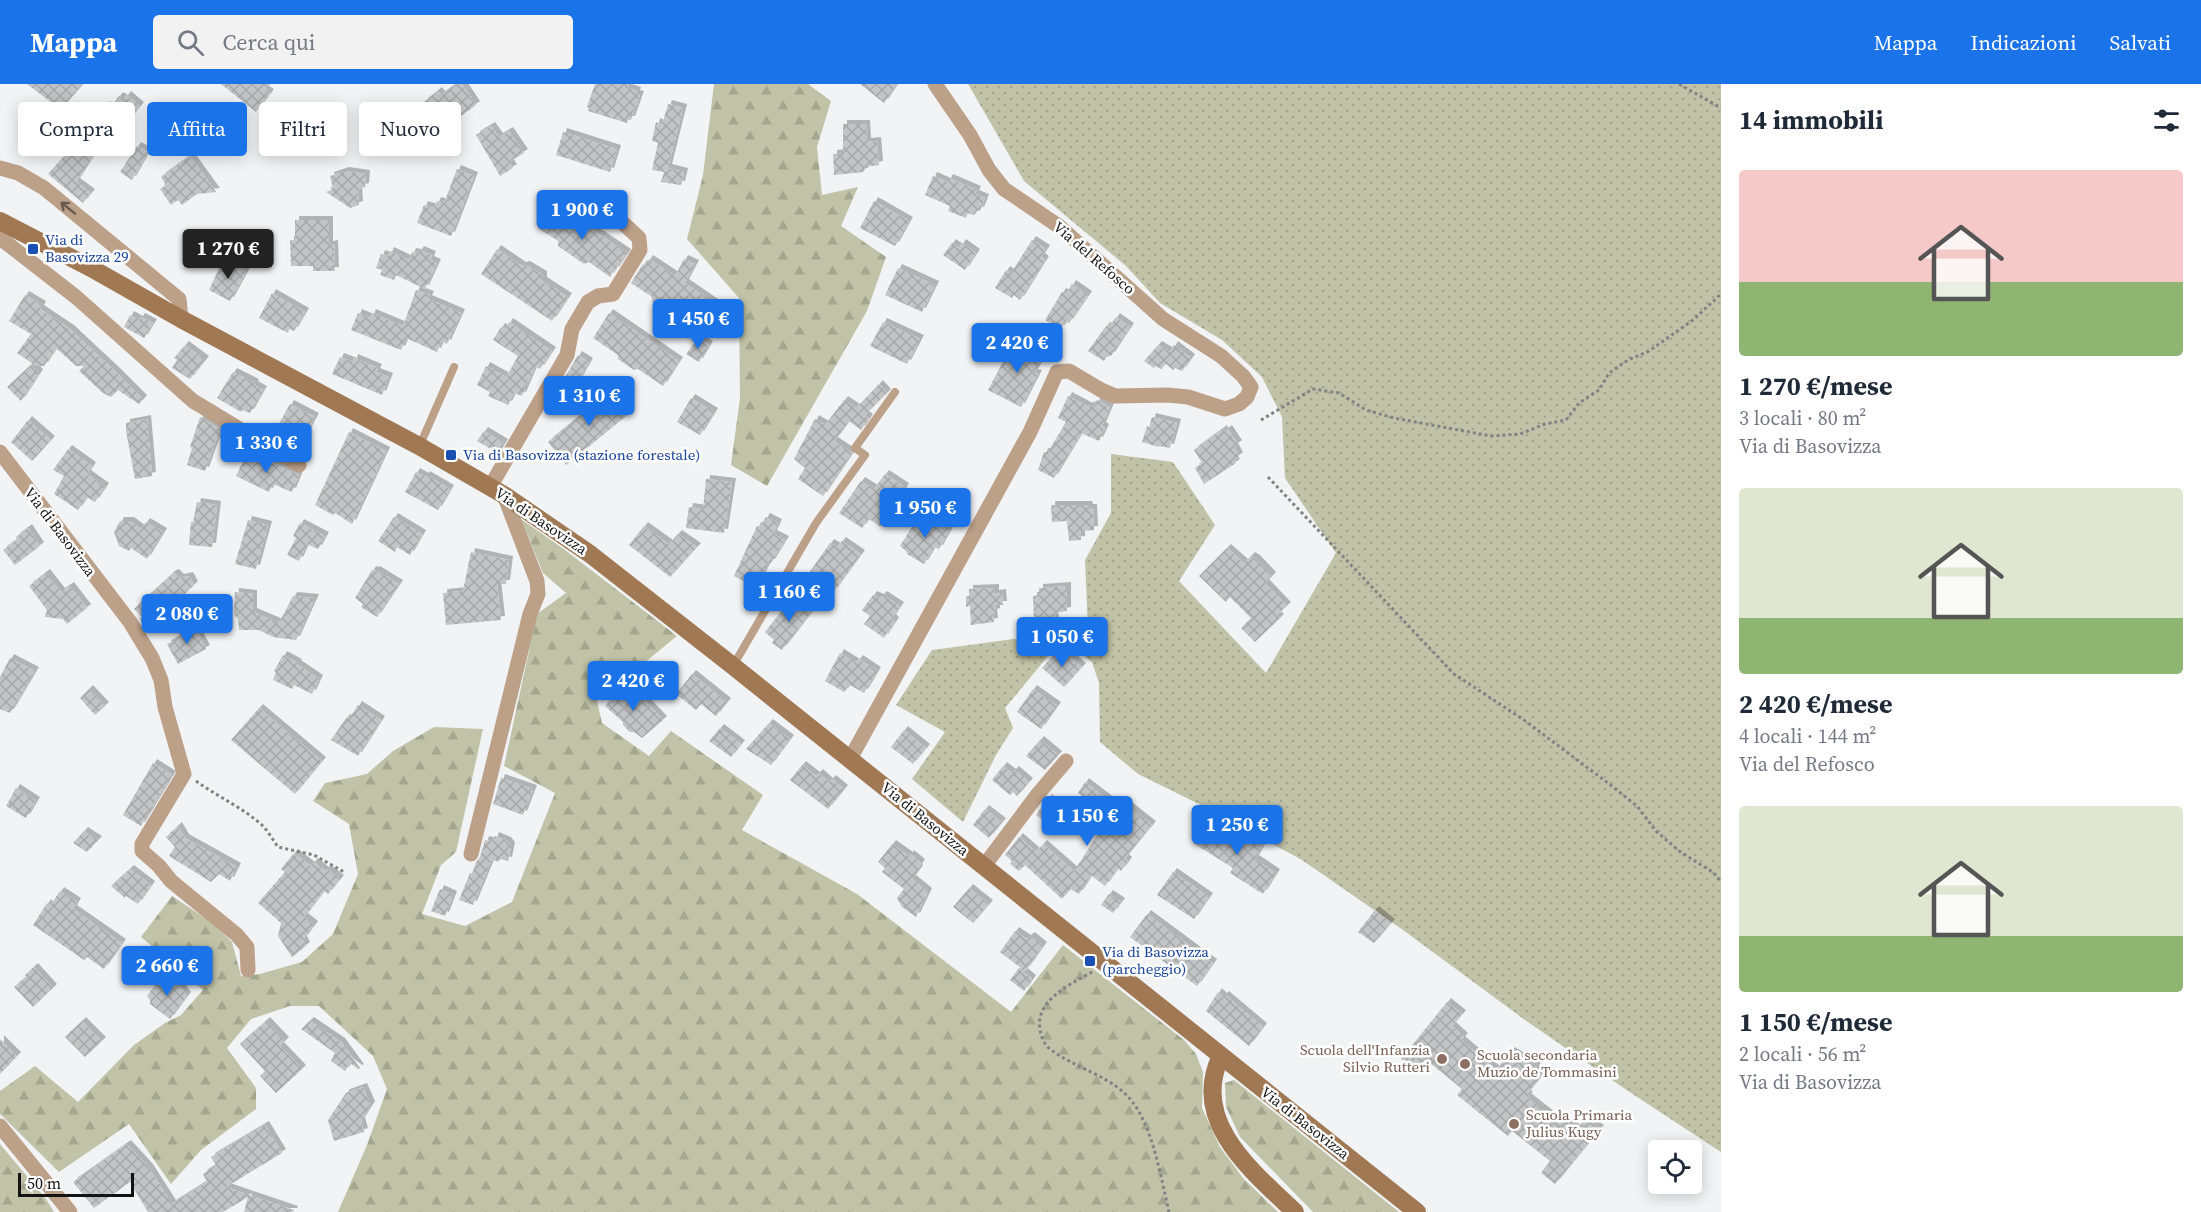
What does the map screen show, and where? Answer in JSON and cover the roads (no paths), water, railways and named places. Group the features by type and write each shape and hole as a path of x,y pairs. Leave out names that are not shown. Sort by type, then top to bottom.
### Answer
{"main road":[{"name":"Via di Basovizza","path":"0,227 91,268 181,319 419,446 497,491 590,554 1417,1212"},
{"path":"1221,1056 1212,1080 1213,1108 1219,1125 1246,1163 1295,1212"}],"street":[{"name":"Via del Refosco","path":"850,759 1030,432 1057,372 1069,371 1115,396 1167,395 1188,398 1225,409 1239,404 1247,397 1251,387 1243,376 1221,356 1162,319 1060,227 1004,189 989,170 970,135 935,84"},
{"path":"0,168 18,173 44,188 179,299 181,319"},
{"path":"471,854 530,614 538,594 537,581 497,491 567,355 572,329 588,302 598,296 613,294 640,250 639,238 624,224"},
{"path":"0,227 4,242 76,297 193,401 299,465"},
{"name":"Via di Basovizza","path":"0,452 130,622 152,658 161,680 165,708 184,774 142,844 142,851 159,866 171,882 237,935 247,947 248,970"},
{"path":"984,866 1066,761"},
{"path":"0,1126 70,1212"}],"lane":[{"path":"419,446 454,367"},
{"path":"733,666 816,523 865,455 855,448 895,392"}],"place":[{"name":"Via di Basovizza 29","path":"33,249"},
{"name":"Via di Basovizza (stazione forestale)","path":"451,455"},
{"name":"Via di Basovizza (parcheggio)","path":"1090,961"},
{"name":"Scuola dell'Infanzia Silvio Rutteri","path":"1442,1059"},
{"name":"Scuola secondaria Muzio de Tommasini","path":"1465,1064"},
{"name":"Scuola Primaria Julius Kugy","path":"1514,1124"}]}
